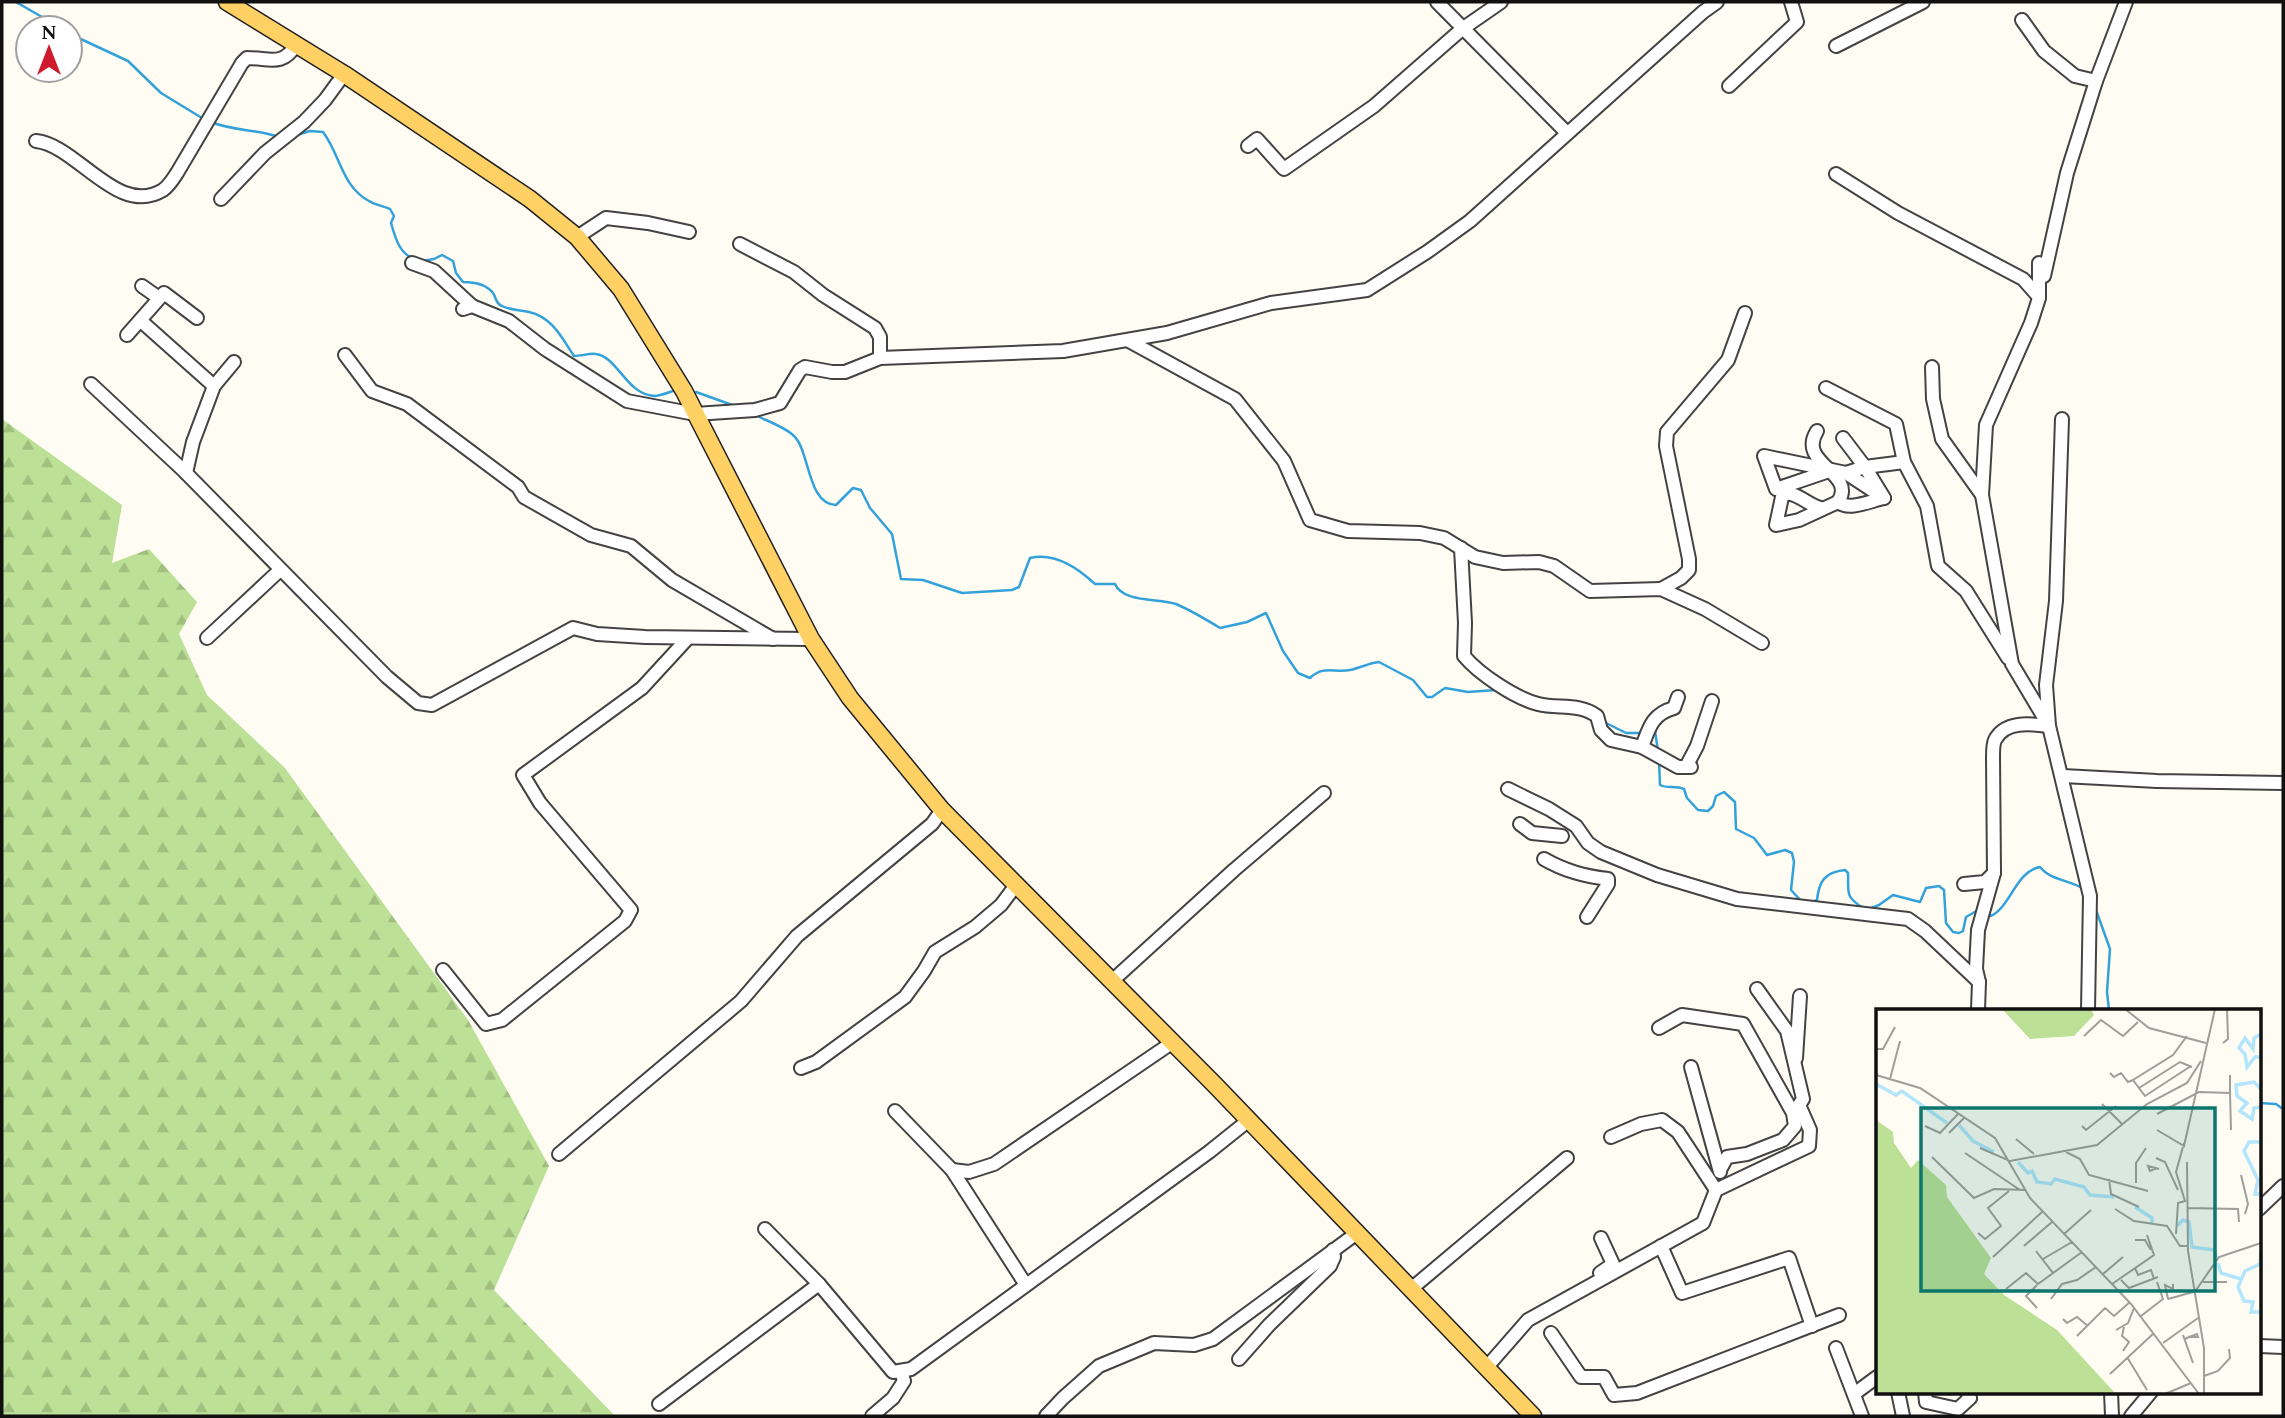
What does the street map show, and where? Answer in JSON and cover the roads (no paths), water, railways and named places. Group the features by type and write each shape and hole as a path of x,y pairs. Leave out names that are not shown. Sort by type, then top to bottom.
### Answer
{"main road":[{"path":"227,2 344,74 530,199 577,237 621,289 695,414 811,639 850,698 942,810 1173,1042 1533,1416"}],"street":[{"path":"1437,2 1567,133"},
{"path":"1248,146 1257,139 1284,169 1372,108 1462,29 1501,2"},
{"path":"412,263 434,271 467,307 509,320 545,349 627,401 695,414 755,410 780,403 800,370 805,367 845,372 880,358 1063,351 1129,341 1271,303 1367,290 1470,221 1717,2"},
{"path":"1729,86 1797,22 1791,2"},
{"path":"1836,46 1923,2"},
{"path":"2012,664 1982,495 1986,425 2031,323 2067,173 2096,81 2126,2"},
{"path":"2022,20 2044,51 2075,76 2096,81"},
{"path":"36,141 58,148 98,178 125,192 148,196 165,189 177,173 242,63 247,58 280,60 288,57 296,45"},
{"path":"221,199 265,153 304,122 344,74"},
{"path":"1836,174 1898,213 2023,279 2039,298"},
{"path":"577,237 606,218 689,232"},
{"path":"740,244 794,272 822,295 875,328 880,337 880,358"},
{"path":"2039,263 2039,298"},
{"path":"142,286 159,298"},
{"path":"127,335 164,293 197,318"},
{"path":"1661,589 1681,578 1689,570 1666,446 1667,432 1728,360 1745,313"},
{"path":"141,321 214,386"},
{"path":"1129,341 1235,399 1284,461 1310,520 1348,531 1420,533 1444,538 1475,557 1503,563 1539,562 1554,566 1590,591 1661,589 1705,609 1762,643"},
{"path":"345,355 372,391 407,404 518,487 524,497 591,535 631,546 672,580 774,639"},
{"path":"186,474 193,442 214,386 234,362"},
{"path":"1932,367 1933,399 1942,439 1982,495"},
{"path":"91,384 186,474 387,677 418,703 432,705 573,628 597,634 811,639"},
{"path":"1826,388 1896,424 1904,462 1927,506 1938,566 1966,591 2049,726"},
{"path":"2062,419 2056,601 2046,685 2049,726 2090,896 2088,1009"},
{"path":"1817,431 1812,438 1811,447 1823,464 1832,470 1841,488 1838,502 1821,508"},
{"path":"1843,438 1884,498"},
{"path":"1832,470 1776,489 1764,456 1812,467 1832,470 1846,473 1884,498"},
{"path":"1846,473 1865,467 1904,462"},
{"path":"1838,502 1848,506 1884,498"},
{"path":"1461,548 1464,656 1475,669 1536,704 1573,706 1589,710 1597,716 1605,736 1624,744 1642,747 1678,766 1688,767 1712,701"},
{"path":"207,638 280,570"},
{"path":"443,970 486,1024 502,1020 625,920 631,910 540,803 523,775 642,688 688,638"},
{"path":"1642,747 1652,721 1662,711 1674,708 1678,697"},
{"path":"1979,1009 1976,969 1978,930 1994,873 1995,740 2006,730 2024,723 2049,726"},
{"path":"2063,776 2283,783"},
{"path":"1508,789 1549,809 1576,827 1588,843 1601,852 1657,875 1737,900 1908,919 1926,931 1979,982"},
{"path":"1112,981 1234,870 1324,793"},
{"path":"559,1154 741,1001 797,936 932,824 942,810"},
{"path":"1520,824 1532,833 1562,836"},
{"path":"1544,859 1582,876 1608,879 1608,884 1587,917"},
{"path":"1964,884 1985,882 1994,873"},
{"path":"801,1068 816,1062 905,997 935,952 975,927 1001,905 1016,884"},
{"path":"1720,1188 1809,1146 1810,1130 1800,1105 1804,1099 1787,1031 1757,989"},
{"path":"1795,1070 1800,996"},
{"path":"1659,1028 1682,1015 1743,1024 1793,1113 1795,1126 1783,1140 1747,1154 1727,1157 1720,1170"},
{"path":"952,1170 969,1172 994,1164 1173,1042"},
{"path":"1486,1368 1528,1320 1703,1223 1720,1188 1720,1170 1691,1067"},
{"path":"895,1111 952,1170 1026,1285"},
{"path":"765,1229 819,1284 893,1372 911,1369 1249,1120"},
{"path":"1611,1137 1641,1124 1662,1120 1678,1132 1720,1188"},
{"path":"1410,1289 1567,1158"},
{"path":"2260,1208 2283,1186"},
{"path":"1046,1416 1099,1366 1154,1343 1194,1345 1213,1339 1357,1233"},
{"path":"1540,1313 1540,1304 1611,1267 1613,1264 1601,1238"},
{"path":"1661,1246 1682,1293 1789,1258 1812,1326"},
{"path":"1239,1359 1269,1325 1330,1266 1334,1257 1333,1250"},
{"path":"660,1404 819,1284"},
{"path":"1551,1333 1581,1377 1604,1377 1614,1395 1637,1393 1839,1315"},
{"path":"2260,1346 2283,1347"},
{"path":"1836,1348 1862,1416"},
{"path":"872,1416 893,1398 904,1381 901,1371"},
{"path":"1854,1394 1876,1378"},
{"path":"1898,1394 1903,1416"},
{"path":"1925,1394 1926,1402 1958,1409 1970,1398 1968,1394"},
{"path":"2111,1394 2112,1416"},
{"path":"2131,1416 2149,1394"}],"waterway":[{"path":"16,2 37,14"},
{"path":"84,41 128,61 161,93 202,118"},
{"path":"211,122 279,137"},
{"path":"297,135 310,131 323,132 353,187 374,204 390,209 394,216 391,223 398,244 412,258"},
{"path":"422,261 442,255 453,261 456,273 463,282 487,287 502,306 544,318 556,329 574,356 594,354 604,357 629,383 644,394 657,396 676,390"},
{"path":"696,392 735,406"},
{"path":"755,415 794,436 803,453 814,487 819,496 827,502 836,505 853,488 861,490 870,508 892,534 901,579 923,580 962,593 1012,590 1019,587 1030,558 1048,557 1073,567 1095,584 1115,584 1119,590 1133,597 1176,604 1220,628 1247,622 1266,613 1283,651 1298,673 1310,678 1319,672 1344,671 1379,662 1413,680 1427,697 1432,697 1445,688 1468,692 1496,690"},
{"path":"1540,710 1570,713"},
{"path":"1604,722 1626,733 1640,733"},
{"path":"1655,731 1658,751"},
{"path":"1659,761 1660,785 1684,789 1687,798 1698,810 1708,811 1716,796 1724,792 1735,802 1736,829 1754,838 1767,855 1785,850 1792,853 1794,862 1791,890 1802,902"},
{"path":"1988,913 1991,916 1998,911 2025,875 2040,867 2049,875 2084,889"},
{"path":"1810,903 1817,900 1819,888 1828,875 1845,870 1848,873 1850,897 1863,908"},
{"path":"1869,909 1893,895 1920,902 1926,888 1939,886 1944,890 1946,923 1953,932 1959,933 1963,931 1966,917 1980,909"},
{"path":"2096,910 2110,949 2107,992 2109,1009"},
{"path":"2260,1103 2276,1104 2283,1109"}]}
